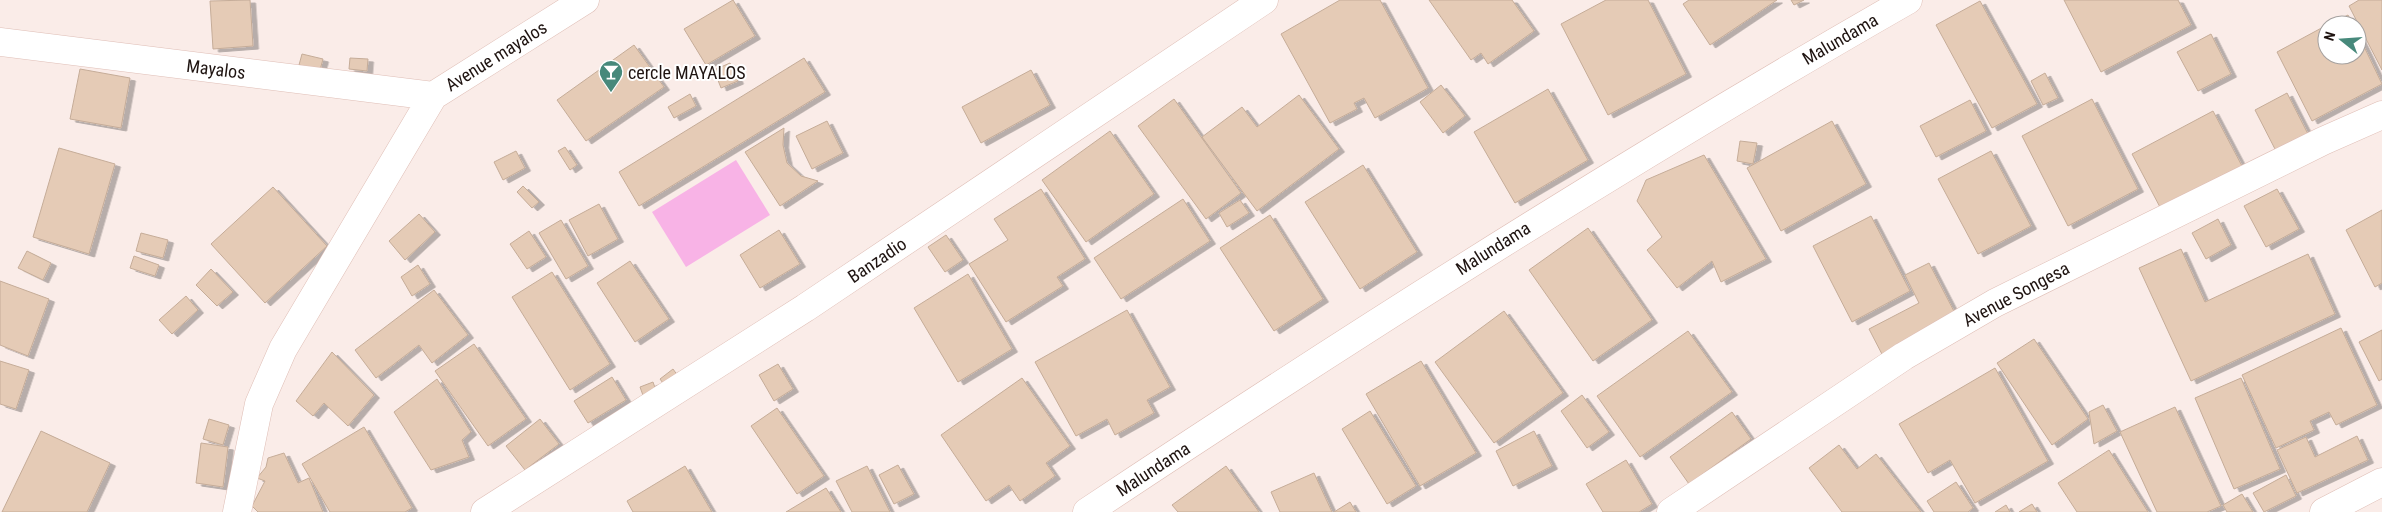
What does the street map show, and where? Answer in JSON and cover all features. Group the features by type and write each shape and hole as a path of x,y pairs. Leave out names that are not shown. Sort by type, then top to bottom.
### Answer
{"street":[{"name":"Avenue mayalos","path":"433,96 585,0"},
{"name":"Banzadio","path":"485,512 805,308 1264,0"},
{"name":"Malundama","path":"1088,512 1466,265 1765,82 1908,0"},
{"name":"Mayalos","path":"0,42 433,96"},
{"path":"237,512 258,404 283,349 433,96"},
{"name":"Avenue Songesa","path":"1671,512 1904,356 1995,303 2323,141 2382,115"},
{"path":"2324,512 2382,482"}],"shaded area":[{"path":"736,160 770,215 686,267 652,212"}],"building":[{"path":"250,0 253,46 213,49 210,1"},
{"path":"733,0 755,36 706,65 684,29"},
{"path":"1340,0 1380,0 1428,88 1375,118 1364,98 1354,103 1357,109 1330,123 1281,34"},
{"path":"1429,0 1512,0 1534,31 1488,64 1481,53 1471,60"},
{"path":"1606,0 1648,0 1686,74 1608,115 1561,24"},
{"path":"1689,0 1777,0 1710,45 1683,4"},
{"path":"1791,0 1804,0 1794,5"},
{"path":"2064,0 2178,0 2191,25 2101,72"},
{"path":"2359,0 2382,0 2382,70 2367,41 2367,15 2354,15 2349,6"},
{"path":"1980,1 2037,104 1992,128 1936,25"},
{"path":"2317,30 2317,65 2367,65 2367,53 2382,84 2312,121 2277,52"},
{"path":"2211,34 2231,74 2198,91 2177,52"},
{"name":"cercle MAYALOS","path":"634,45 664,87 586,141 557,100"},
{"path":"302,54 323,59 320,70 299,65"},
{"path":"350,58 368,59 367,71 349,69"},
{"path":"804,58 825,92 639,206 619,172"},
{"path":"730,63 738,81 721,88 714,70"},
{"path":"80,69 130,78 121,128 70,119"},
{"path":"1031,70 1050,105 981,143 962,107"},
{"path":"2045,73 2058,98 2043,105 2031,81"},
{"path":"1441,85 1465,116 1443,133 1420,102"},
{"path":"1548,89 1588,160 1515,203 1474,132"},
{"path":"2287,93 2308,134 2276,151 2255,110"},
{"path":"690,94 696,106 674,118 668,107"},
{"path":"1299,95 1339,149 1257,211 1202,137 1242,107 1257,127"},
{"path":"1174,99 1241,193 1206,219 1138,126"},
{"path":"2092,99 2138,189 2068,226 2022,136"},
{"path":"1970,100 1986,131 1936,157 1920,126"},
{"path":"2213,111 2242,166 2161,209 2132,154"},
{"path":"827,121 843,153 812,169 796,136"},
{"path":"1832,121 1866,184 1781,231 1747,168"},
{"path":"784,128 783,145 787,163 801,176 818,181 780,206 745,152"},
{"path":"1110,131 1154,194 1086,242 1042,180"},
{"path":"1740,141 1757,143 1753,164 1737,161"},
{"path":"565,147 577,165 570,170 558,151"},
{"path":"59,148 115,164 89,254 33,237"},
{"path":"516,151 525,168 503,180 494,162"},
{"path":"1991,151 2031,226 1978,254 1938,179"},
{"path":"1704,155 1766,259 1721,282 1712,261 1677,288 1647,250 1662,237 1637,201 1646,180"},
{"path":"1363,165 1417,252 1360,289 1305,202"},
{"path":"523,186 539,202 532,208 517,192"},
{"path":"273,187 327,246 265,303 211,244"},
{"path":"1041,189 1085,259 1057,277 1063,286 1006,322 969,264 1008,240 994,219"},
{"path":"2277,189 2299,229 2266,247 2244,206"},
{"path":"1183,199 1210,241 1121,299 1094,258"},
{"path":"1240,200 1249,213 1227,227 1219,213"},
{"path":"599,204 618,239 588,256 569,220"},
{"path":"2382,210 2382,283 2375,287 2346,230"},
{"path":"419,214 435,232 405,260 389,241"},
{"path":"1270,215 1323,299 1274,331 1220,248"},
{"path":"1871,216 1910,291 1852,322 1813,246"},
{"path":"2218,219 2231,245 2206,259 2192,233"},
{"path":"561,220 588,266 566,279 539,233"},
{"path":"1588,228 1652,320 1593,361 1529,270"},
{"path":"779,230 800,264 760,288 740,255"},
{"path":"529,231 546,257 527,269 510,244"},
{"path":"141,233 168,240 163,258 136,251"},
{"path":"946,235 963,260 945,272 928,247"},
{"path":"2181,249 2205,302 2308,254 2335,314 2191,381 2139,268"},
{"path":"27,251 51,263 43,280 18,268"},
{"path":"134,256 159,265 155,276 130,268"},
{"path":"630,261 669,319 635,342 597,283"},
{"path":"1929,263 1959,321 1885,360 1869,329 1919,303 1905,275"},
{"path":"418,265 430,284 412,296 401,277"},
{"path":"211,269 233,292 217,306 196,285"},
{"path":"552,272 610,364 570,390 512,297"},
{"path":"968,274 1012,349 958,382 914,308"},
{"path":"0,281 49,299 28,356 0,345"},
{"path":"434,290 468,335 432,363 419,345 376,378 355,350"},
{"path":"186,296 198,310 172,334 159,320"},
{"path":"1127,310 1170,387 1147,400 1154,413 1115,435 1107,419 1076,436 1035,362"},
{"path":"1504,311 1563,393 1494,443 1435,362"},
{"path":"2341,328 2377,405 2336,425 2329,412 2310,421 2314,430 2276,448 2242,375"},
{"path":"2382,330 2382,379 2379,381 2359,342"},
{"path":"1688,331 1732,392 1640,457 1597,396"},
{"path":"2034,339 2088,419 2052,445 1997,363"},
{"path":"474,344 526,419 488,446 435,371"},
{"path":"332,352 374,395 348,426 324,403 313,416 296,401"},
{"path":"0,361 29,370 16,409 0,404"},
{"path":"1421,361 1476,453 1420,486 1366,394"},
{"path":"778,364 793,389 774,401 759,375"},
{"path":"1995,368 2048,461 1975,503 1950,460 1928,473 1899,424"},
{"path":"673,369 678,376 665,386 660,379"},
{"path":"612,377 626,400 588,423 574,401"},
{"path":"1022,378 1070,446 1046,463 1055,476 1020,501 1009,485 986,501 941,435"},
{"path":"2241,378 2280,469 2234,489 2195,398"},
{"path":"437,379 471,432 462,440 469,457 431,470 394,412"},
{"path":"653,382 658,396 645,401 640,387"},
{"path":"1582,395 1609,432 1587,448 1561,411"},
{"path":"2103,405 2117,431 2094,444 2089,412"},
{"path":"2175,407 2221,506 2207,512 2157,512 2120,432"},
{"path":"777,408 824,476 797,494 751,426"},
{"path":"1370,411 1416,486 1387,504 1342,429"},
{"path":"1732,412 1751,439 1689,484 1670,457"},
{"path":"209,419 229,425 223,445 203,439"},
{"path":"540,419 559,444 525,470 506,446"},
{"path":"364,427 412,508 405,512 330,512 302,464"},
{"path":"41,431 110,463 87,512 2,512"},
{"path":"1534,431 1552,466 1513,486 1496,451"},
{"path":"2357,436 2368,460 2297,493 2277,450 2306,437 2315,457"},
{"path":"201,443 228,447 223,487 196,483"},
{"path":"1839,445 1857,469 1876,454 1921,512 1842,512 1809,468"},
{"path":"2109,450 2148,512 2077,512 2058,483"},
{"path":"284,453 298,483 309,478 323,512 258,512 252,506 265,481 257,478 266,467 268,458"},
{"path":"1626,460 1652,504 1639,512 1603,512 1586,484"},
{"path":"898,465 914,494 894,504 879,475"},
{"path":"685,466 712,512 633,512 627,501"},
{"path":"867,466 890,512 852,512 836,481"},
{"path":"1226,466 1259,512 1178,512 1172,505"},
{"path":"1314,473 1332,512 1280,512 1271,492"},
{"path":"2286,475 2296,496 2264,512 2253,493"},
{"path":"1956,482 1973,508 1968,512 1934,512 1927,501"},
{"path":"826,488 841,512 786,512"},
{"path":"2242,494 2253,512 2227,512 2223,505"},
{"path":"1350,502 1356,512 1334,512"},
{"path":"2032,504 2037,512 2019,512"},
{"path":"2006,505 2010,512 1995,512"}],"place":[{"name":"cercle MAYALOS","path":"611,93"}]}
